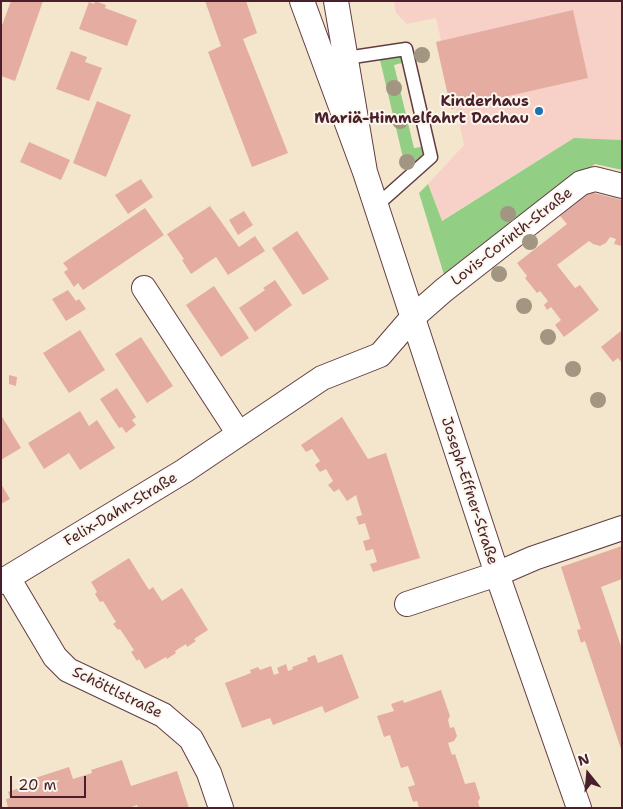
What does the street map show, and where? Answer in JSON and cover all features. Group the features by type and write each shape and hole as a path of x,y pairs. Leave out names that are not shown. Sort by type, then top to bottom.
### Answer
{"street":[{"name":"Joseph-Effner-Straße","path":"302,1 365,172 497,574 579,808"},
{"name":"Joseph-Effner-Straße","path":"336,1 365,172"},
{"name":"Lovis-Corinth-Straße","path":"412,318 476,264 581,183 595,179 622,186"},
{"path":"144,288 239,434"},
{"name":"Felix-Dahn-Straße","path":"5,580 184,471 322,378 380,355 412,318"},
{"path":"407,604 497,574 534,558 622,528"},
{"name":"Schöttlstraße","path":"5,580 55,657 68,670 163,715 191,738 209,773 221,808"}],"lane":[{"path":"346,58 406,48 431,157 376,206"}],"shaded area":[{"name":"Kinderhaus Mariä-Himmelfahrt Dachau","path":"394,1 622,1 622,140 574,138 441,221 428,184 464,145 456,108 451,109 436,42 441,40 436,18 407,24 396,13"}],"green space":[{"path":"397,56 402,59 402,63 394,65 414,148 421,147 424,155 409,172 404,162 380,60"},
{"path":"574,138 622,140 622,170 595,164 445,278 419,193 428,184 442,221"}],"building":[{"path":"11,1 43,1 15,81 1,76 1,28"},
{"path":"95,1 106,5 105,8 137,20 127,46 79,29 89,2 94,4"},
{"path":"205,1 246,1 257,33 243,39 288,153 252,167 208,52 221,46"},
{"path":"573,10 588,78 451,109 436,42"},
{"path":"71,51 87,57 85,62 102,68 89,101 56,89"},
{"path":"97,101 131,115 106,177 73,163"},
{"path":"29,142 70,160 61,180 20,162"},
{"path":"141,179 153,197 128,214 115,195"},
{"path":"590,192 622,200 622,246 614,244 616,239 610,237 606,243 600,246 589,241 557,265 575,288 580,285 599,310 564,337 555,325 561,320 551,307 547,310 544,305 548,301 540,291 537,293 525,278 527,276 517,263 567,224 560,216"},
{"path":"210,206 239,247 255,236 265,251 228,275 216,257 191,274 182,260 184,259 167,234"},
{"path":"145,208 164,235 83,290 78,283 74,287 64,272 68,269 63,263"},
{"path":"244,211 253,225 238,235 229,220"},
{"path":"297,231 329,279 303,295 272,248"},
{"path":"275,280 292,305 255,332 239,308 265,290 263,288"},
{"path":"214,286 249,338 221,357 186,305"},
{"path":"68,290 76,301 79,299 86,309 66,321 52,299"},
{"path":"80,330 105,370 69,393 43,353"},
{"path":"622,330 622,363 618,358 613,362 601,347"},
{"path":"141,337 173,386 147,403 115,354"},
{"path":"9,375 17,377 16,386 9,384"},
{"path":"117,388 136,417 132,420 136,425 126,433 122,427 119,428 100,399"},
{"path":"80,411 89,426 97,420 115,448 80,470 69,453 44,469 28,443"},
{"path":"1,415 21,448 1,460"},
{"path":"342,417 368,459 386,453 420,558 373,572 370,564 377,562 373,549 366,551 363,541 370,539 365,523 359,525 356,517 362,515 356,495 347,501 339,489 334,492 328,485 333,481 326,469 320,472 315,465 320,461 312,449 306,452 301,445"},
{"path":"1,484 10,499 1,504"},
{"path":"622,546 622,579 601,587 622,649 621,749 585,641 581,643 577,630 581,629 561,567"},
{"path":"129,558 149,590 153,587 162,601 182,588 208,630 194,639 196,641 187,647 186,644 167,659 166,657 145,669 139,659 137,661 131,652 134,650 120,629 118,630 113,624 116,622 103,601 100,602 95,594 97,592 91,582"},
{"path":"342,654 359,698 325,713 322,706 273,725 270,718 242,728 225,683 251,673 250,670 258,667 260,670 271,666 274,675 279,673 277,668 286,664 288,671 293,669 292,667 308,661 307,658 315,655 318,663"},
{"path":"441,690 450,716 448,720 450,728 454,727 457,736 454,741 448,743 452,755 455,754 465,784 475,782 480,798 478,802 480,808 419,808 417,801 413,802 408,787 415,785 408,766 401,768 390,735 384,737 377,716 394,711 391,704 403,700 404,703"},
{"path":"122,760 131,786 177,771 189,808 138,808 137,805 129,808 8,808 6,799 10,798 8,792 28,785 26,781 69,767 73,779 92,773 91,770"}],"place":[{"name":"Kinderhaus Mariä-Himmelfahrt Dachau","path":"539,111"}]}
